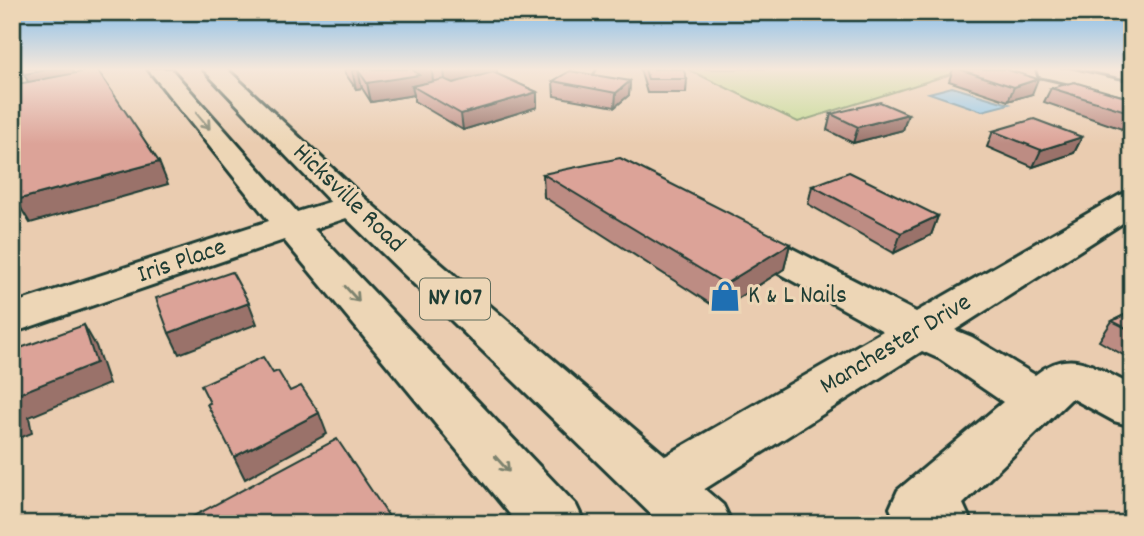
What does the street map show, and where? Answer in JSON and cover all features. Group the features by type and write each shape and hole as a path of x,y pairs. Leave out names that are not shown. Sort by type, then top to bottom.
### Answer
{"street":[{"name":"Hicksville Road","path":"180,94 291,226 555,524"},
{"name":"Hicksville Road","path":"247,94 352,205 702,524"},
{"name":"Manchester Drive","path":"661,487 1132,202"},
{"name":"Iris Place","path":"12,319 352,205"},
{"path":"731,232 918,331 956,348 1038,401"},
{"path":"942,524 919,508 1067,374 1132,407"}],"green space":[{"path":"739,94 887,94 798,122"}],"water":[{"path":"932,94 976,94 1009,104 982,111"}],"building":[{"path":"12,94 114,94 159,162 16,200 12,182"},
{"path":"426,94 530,94 461,114"},
{"path":"1070,94 1115,94 1132,99 1132,113"},
{"path":"880,102 908,114 858,127 831,114"},
{"path":"1034,119 1082,137 1041,150 993,131"},
{"path":"620,158 790,244 725,284 543,174"},
{"path":"849,172 938,216 901,233 812,186"},
{"path":"232,272 249,303 169,333 156,298"},
{"path":"1132,311 1132,331 1112,321"},
{"path":"84,325 96,363 13,396 15,411 12,413 12,351"},
{"path":"263,357 273,373 278,371 290,391 301,386 319,413 234,457 207,404 210,403 201,385"},
{"path":"337,439 394,524 179,524"}],"place":[{"name":"K & L Nails","path":"725,296"}]}
